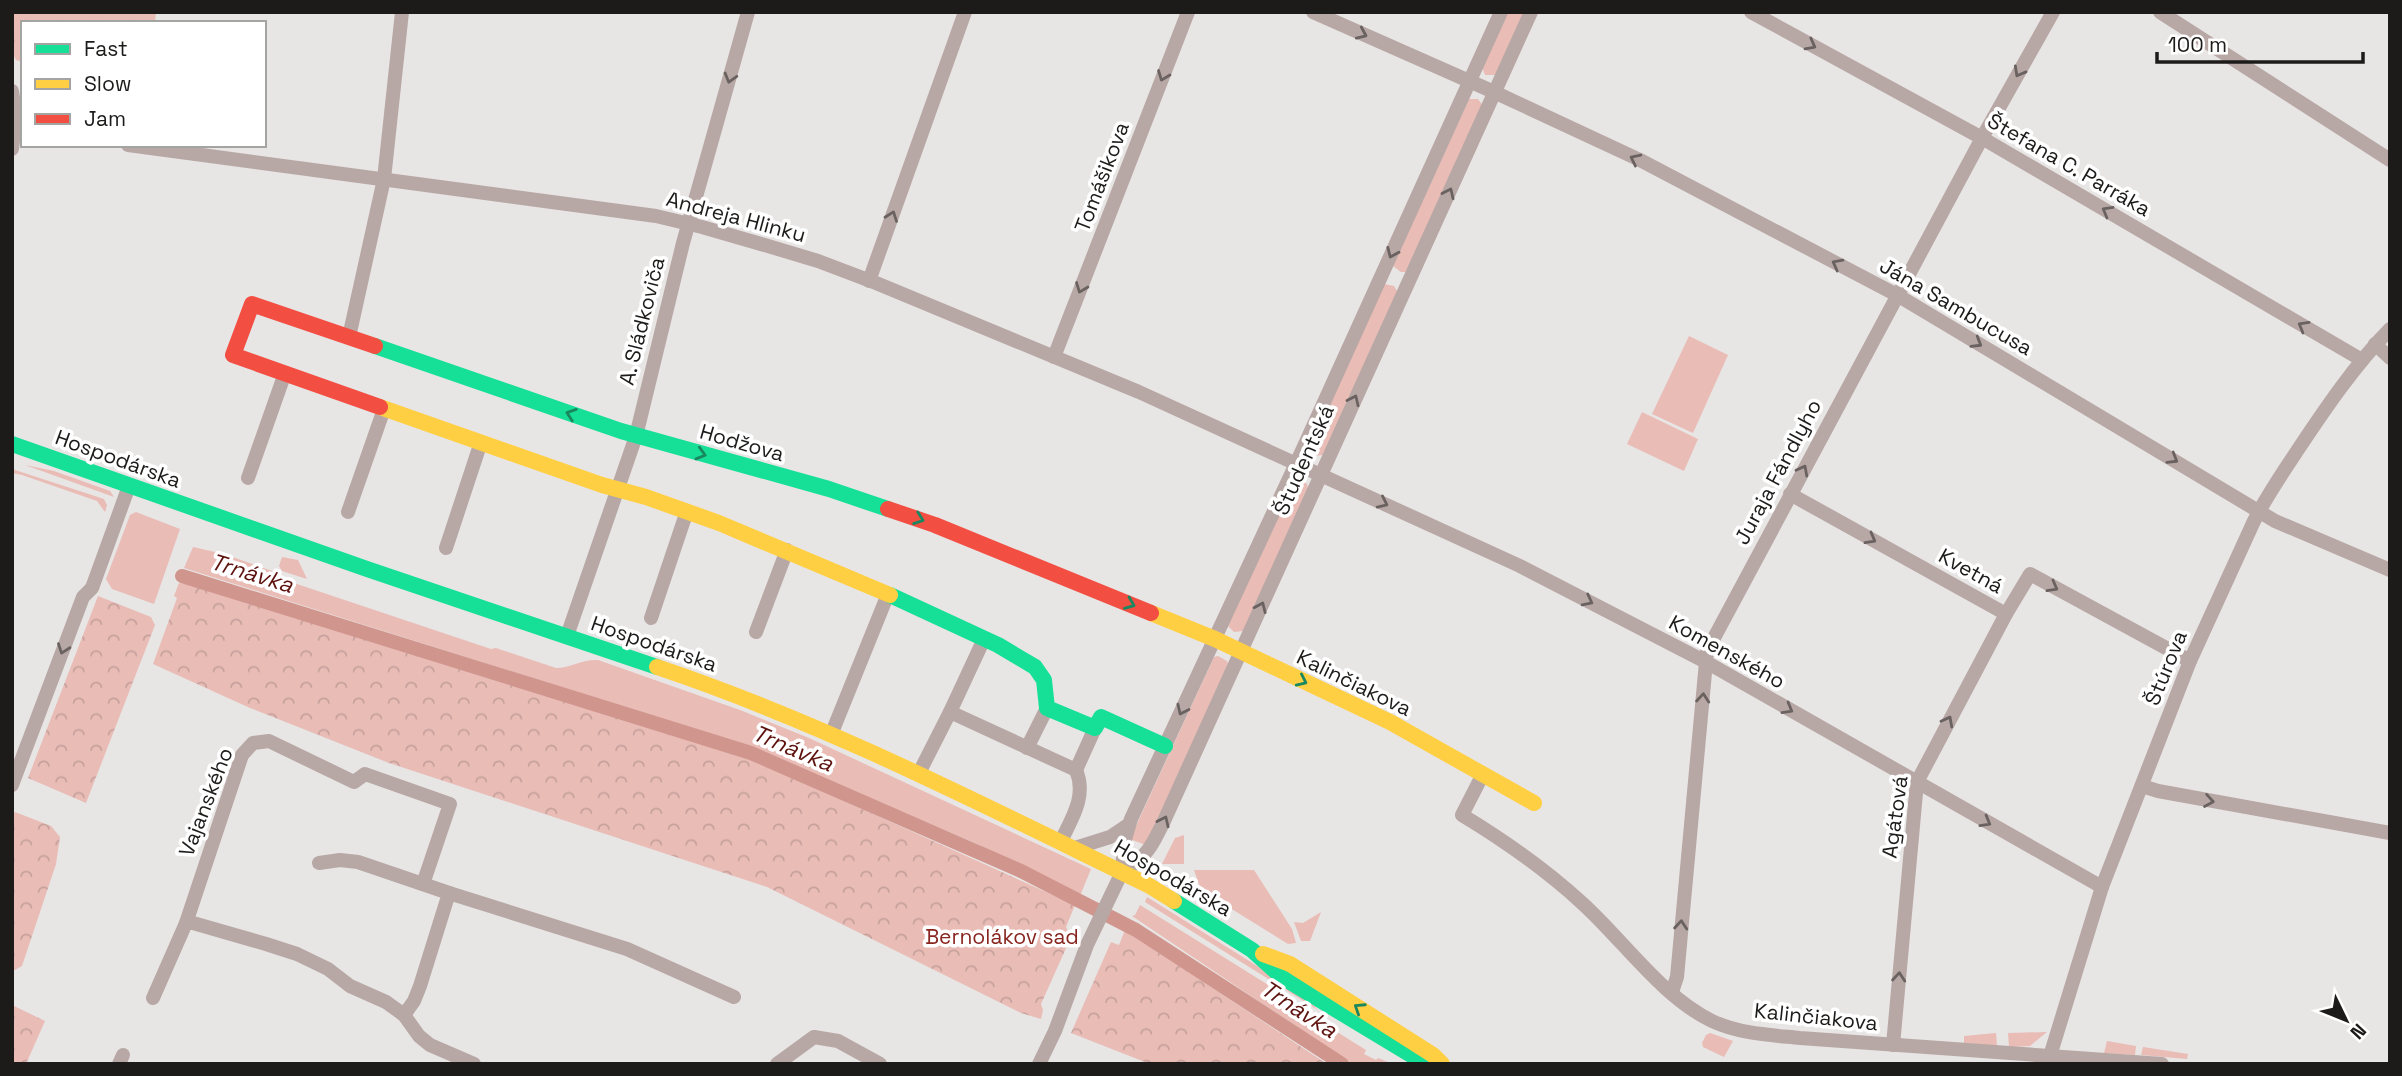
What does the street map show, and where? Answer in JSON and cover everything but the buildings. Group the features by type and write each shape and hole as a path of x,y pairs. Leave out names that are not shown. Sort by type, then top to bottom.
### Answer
{"street":[{"path":"349,337 384,180 402,12"},
{"name":"A. Sládkoviča","path":"567,636 636,436 688,223 748,12"},
{"path":"869,281 965,12"},
{"name":"Tomášikova","path":"1054,357 1188,12"},
{"name":"Jána Sambucusa","path":"1313,12 1640,160 1898,295 2282,525 2390,570"},
{"name":"Študentská","path":"1122,872 1128,825 1501,12"},
{"name":"Študentská","path":"1122,872 1150,851 1531,12"},
{"name":"Štefana C. Parráka","path":"1751,12 1982,138 2362,360"},
{"name":"Juraja Fándlyho","path":"1672,992 1678,963 1707,651 1982,138 2053,12"},
{"path":"2160,12 2390,160"},
{"path":"12,91 16,107 12,149"},
{"path":"12,134 13,141"},
{"name":"Andreja Hlinku","path":"143,147 627,212 688,223 818,261 869,281 1054,357 1296,463"},
{"name":"Hodžova","path":"285,373 233,355 252,304 636,436 879,505 936,525 1241,651"},
{"name":"Štúrova","path":"2050,1056 2102,887 2190,661 2259,511 2319,418 2362,360 2390,329"},
{"path":"2375,344 2390,358"},
{"path":"248,478 285,373 481,442 629,490 787,550 998,645 1008,654 1037,666 1048,691 1047,708 1027,748"},
{"path":"348,512 384,409"},
{"path":"12,433 16,447"},
{"path":"446,548 481,442"},
{"name":"Hospodárska","path":"16,447 723,690 831,734 1068,844 1162,893 1252,950 1293,983 1389,1044 1426,1064"},
{"name":"Komenského","path":"1296,463 1520,566 1706,662 2102,887"},
{"path":"15,790 83,597 92,588 129,486"},
{"name":"Kvetná","path":"1790,494 2006,614 2029,574 2190,661"},
{"path":"651,618 687,511"},
{"path":"756,632 787,550"},
{"path":"831,734 888,594"},
{"name":"Agátová","path":"1893,1045 1917,782 2006,614"},
{"path":"919,773 984,639"},
{"name":"Kalinčiakova","path":"1241,651 1390,722 1534,803"},
{"path":"1047,708 1095,729"},
{"path":"950,712 1076,771 1081,782 1080,797 1068,844 1110,837 1128,825"},
{"path":"1076,771 1101,717 1165,746"},
{"name":"Vajanského","path":"153,998 186,923 242,755 257,741 269,741 354,782 365,774 450,804 423,884"},
{"name":"Kalinčiakova","path":"1483,774 1462,816 1511,846 1582,903 1672,992 1711,1020 1752,1033 2162,1064"},
{"path":"2142,786 2390,833"},
{"path":"319,863 340,860 358,862 627,948 734,997"},
{"path":"1040,1064 1096,926 1122,872"},
{"path":"404,1015 420,986 449,893"},
{"path":"186,923 297,954 328,969 350,986 386,1002 404,1015 419,1036 430,1045 474,1064"},
{"name":"Hospodárska","path":"1252,950 1290,964 1433,1055 1442,1064"},
{"path":"777,1064 814,1037 838,1041 880,1064"}],"green space":[{"path":"12,12 156,12 155,21 21,21 21,61 16,60 12,52"},
{"path":"1505,12 1527,12 1497,75 1485,75 1482,67"},
{"path":"1469,99 1478,99 1483,106 1406,272 1401,272 1393,266"},
{"path":"1384,284 1394,286 1399,294 1323,455 1313,456 1308,449"},
{"path":"1689,336 1728,355 1693,433 1652,414"},
{"path":"1642,412 1698,439 1684,471 1627,444"},
{"path":"25,465 54,471 110,491 114,497"},
{"path":"12,469 104,499 107,505 105,512 97,501 12,473"},
{"path":"1298,479 1307,484 1308,488 1244,631 1234,632 1228,626 1294,480"},
{"path":"136,512 180,529 154,604 112,589 106,579 130,515"},
{"path":"193,547 224,554 272,571 276,577 491,649 496,648 556,668 598,660 740,710 809,738 1091,869 1080,896 975,843 751,747 184,568"},
{"path":"282,557 298,560 307,579 282,571 279,566"},
{"name":"Bernolákov sad","path":"179,583 195,585 751,759 1075,905 1066,927 1071,937 1041,1004 1041,1019 1021,1013 767,887 389,763 250,708 153,664 177,598 174,596"},
{"path":"98,596 151,617 155,625 86,803 28,778"},
{"path":"1218,656 1228,664 1148,846 1130,839 1214,657"},
{"path":"15,812 51,826 60,837 56,864 22,966 13,971 12,815"},
{"path":"1184,835 1184,864 1162,864 1175,838"},
{"path":"1194,870 1254,870 1292,929 1296,943 1288,944 1201,890"},
{"path":"1147,897 1302,994 1318,1010 1145,902"},
{"path":"1140,905 1315,1014 1329,1027 1366,1050 1364,1054 1393,1064 1352,1064 1132,916"},
{"path":"1321,912 1310,941 1301,941 1294,922 1303,923"},
{"name":"Bernolákov sad","path":"1125,930 1327,1064 1150,1064 1071,1033 1111,942 1119,945"},
{"path":"12,1005 45,1021 26,1064 12,1064"},
{"path":"2047,1032 2030,1046 2009,1047 2008,1033"},
{"path":"1710,1033 1733,1041 1724,1057 1703,1047 1706,1035"},
{"path":"1996,1033 1997,1046 1964,1043 1964,1036"},
{"path":"2107,1041 2136,1046 2135,1055 2104,1053"},
{"path":"2143,1047 2188,1054 2187,1059 2141,1055"}],"waterway":[{"name":"Trnávka","path":"182,576 751,753 1021,871 1136,930 1342,1064"}],"traffic: fast":[{"path":"375,346 621,431 829,489 888,509"},
{"path":"12,444 367,569 657,667"},
{"path":"890,595 998,645 1035,667 1044,680 1047,708 1095,728 1101,717 1165,746"},
{"path":"1174,901 1252,950 1282,977 1426,1064"}],"traffic: slow":[{"path":"380,407 719,523 890,595"},
{"path":"1151,613 1215,639 1390,722 1534,803"},
{"path":"657,667 845,740 1148,885 1174,901"},
{"path":"1263,954 1290,964 1433,1055 1442,1064"}],"traffic: jam":[{"path":"375,346 252,304 233,355 380,407"},
{"path":"888,509 935,525 1151,613"}]}
